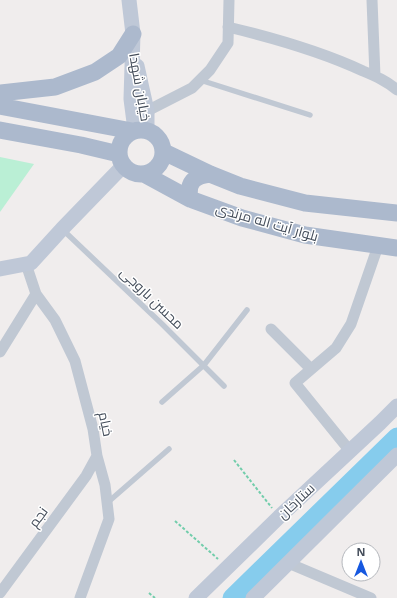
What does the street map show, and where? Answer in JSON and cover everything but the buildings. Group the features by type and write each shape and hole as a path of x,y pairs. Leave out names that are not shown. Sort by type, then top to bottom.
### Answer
{"main road":[{"path":"0,93 55,87 95,72 118,56 133,39"},
{"path":"0,106 89,123 138,130 154,133 163,145 164,152 160,165 150,173 137,174 130,172 125,168 121,160 119,147 121,141 125,136 138,130"},
{"path":"81,146 91,142 94,136 93,128 89,123"},
{"path":"0,130 81,146 121,160"},
{"name":"بلوار آیت اله مرندی","path":"164,152 210,174 240,186 305,203 397,213"},
{"name":"بلوار آیت اله مرندی","path":"144,174 190,199 242,218 305,235 397,248"},
{"path":"190,199 190,185 194,179 202,175 210,174"}],"street":[{"name":"خیابان شهدا","path":"129,0 133,39 147,111 138,130"},
{"path":"147,111 192,88 210,70 228,43 229,0"},
{"path":"372,0 375,76"},
{"path":"228,27 278,40 347,63 389,83 396,89"},
{"name":"خیابان شهدا","path":"133,39 131,99 138,130"},
{"path":"0,269 31,263 121,160"},
{"path":"350,451 295,383 336,348 351,324 378,246"},
{"name":"خیام","path":"26,264 36,294 55,320 75,361 93,429 97,456 105,485 109,519 80,598"},
{"path":"0,352 36,294"},
{"path":"271,329 311,369"},
{"name":"ستارخان","path":"196,598 279,517 397,406"},
{"path":"253,598 397,455"},
{"name":"نجم","path":"0,594 86,476 97,456"},
{"path":"288,563 371,598"}],"lane":[{"path":"200,80 310,115"},
{"name":"محسن باروجی","path":"62,229 162,324 224,386"},
{"path":"162,402 204,365 247,310"},
{"path":"107,503 169,449"}],"path":[{"path":"234,460 279,517"},
{"path":"175,521 228,568"},
{"path":"149,593 155,598"}],"green space":[{"path":"0,157 34,164 0,212"}],"waterway":[{"path":"232,598 397,437"}]}
